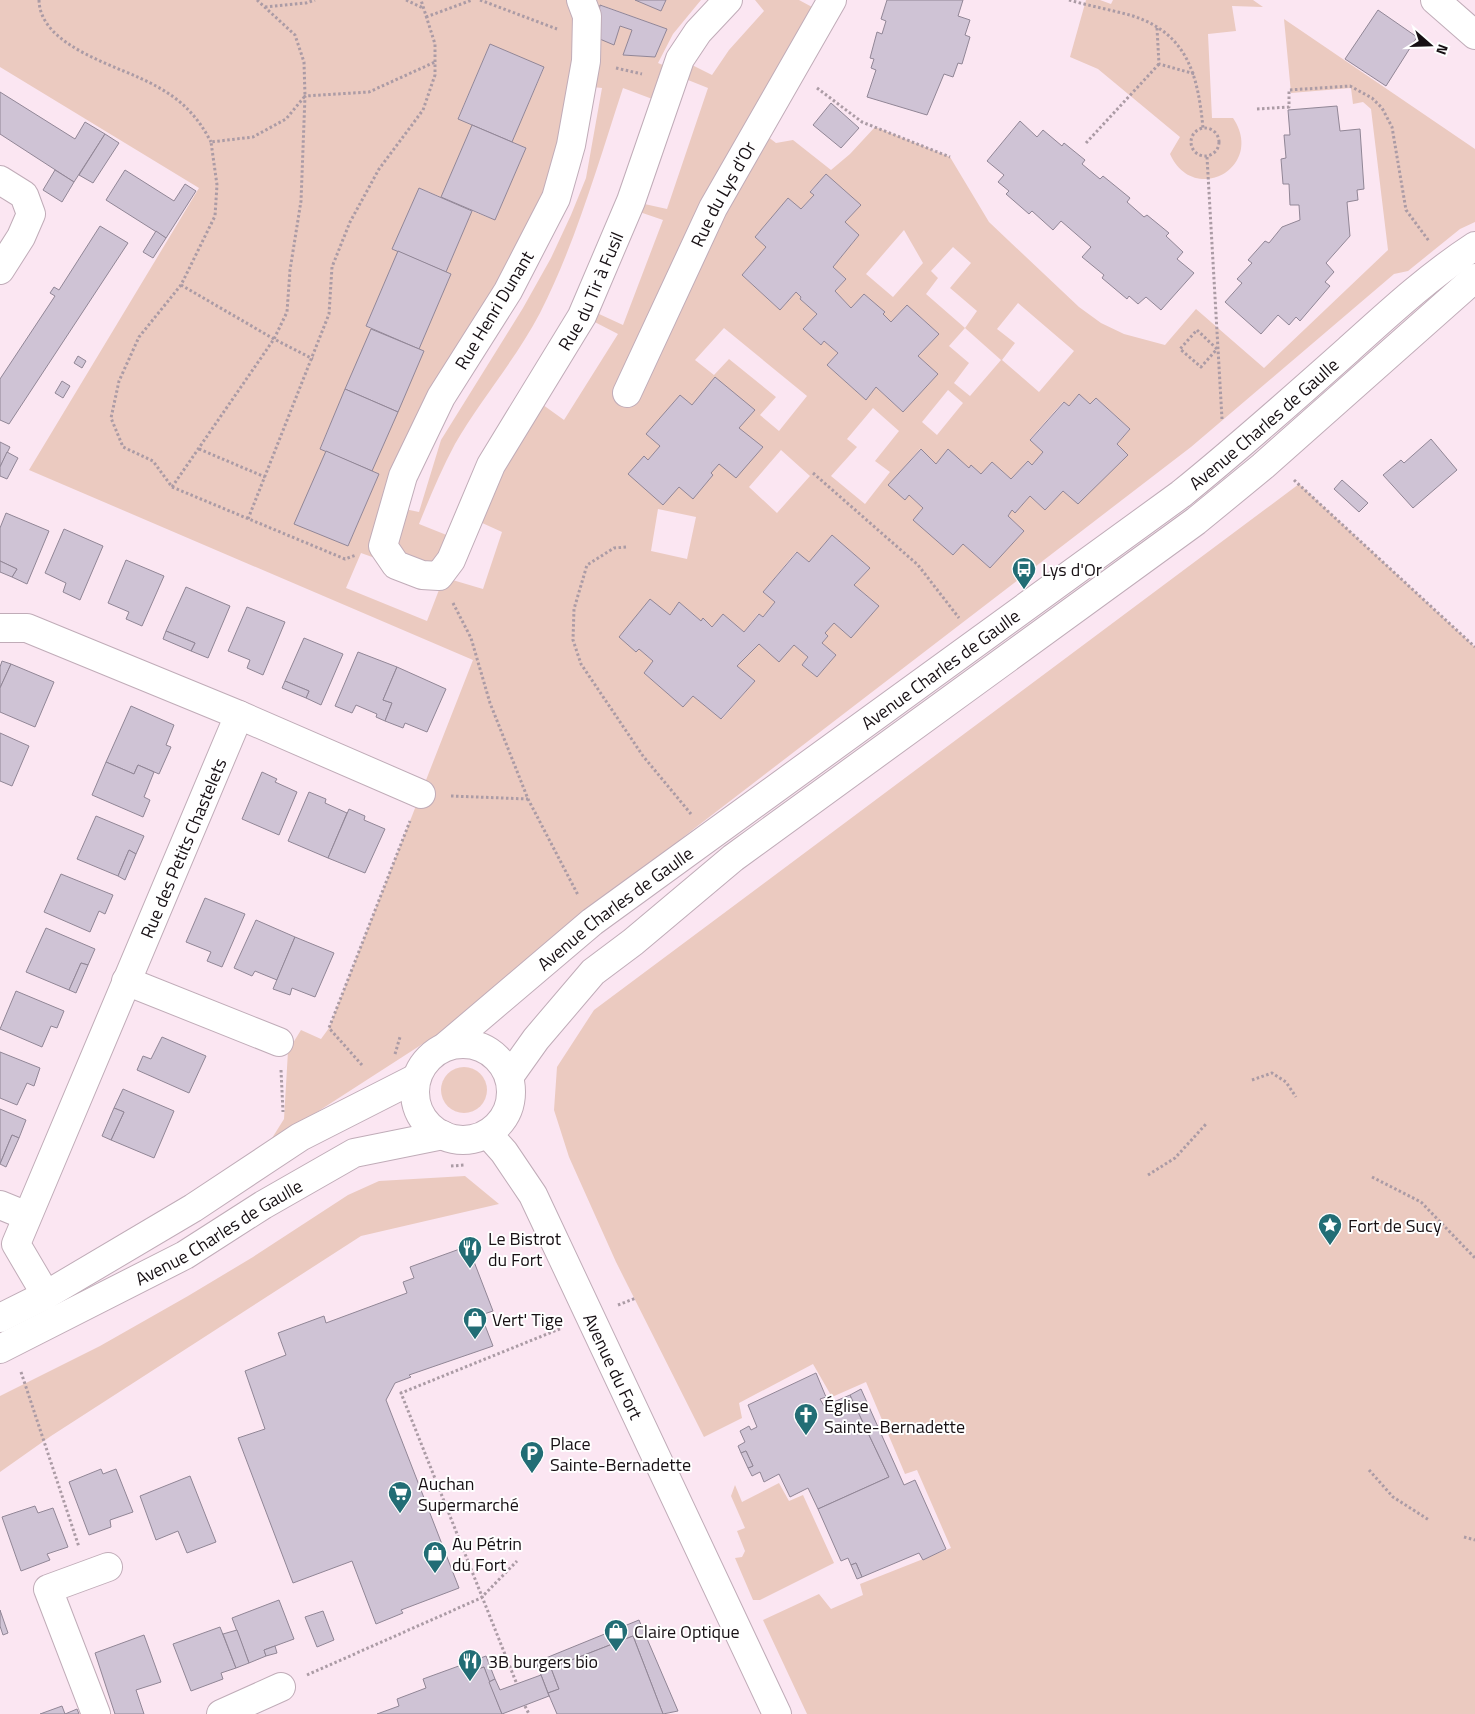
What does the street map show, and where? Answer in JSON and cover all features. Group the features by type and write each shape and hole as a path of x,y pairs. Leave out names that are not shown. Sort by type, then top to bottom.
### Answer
{"street":[{"name":"Rue Henri Dunant","path":"382,546 403,476 441,397 508,291 556,198 571,145 586,50 587,16 581,0"},
{"name":"Rue du Tir à Fusil","path":"439,576 451,560 491,464 582,316 631,201 671,80 680,59 698,32 728,0"},
{"name":"Rue du Lys d'Or","path":"627,393 713,208 832,0"},
{"path":"1435,0 1475,35"},
{"path":"0,180 24,195 31,214 22,237 0,270"},
{"name":"Avenue Charles de Gaulle","path":"446,1046 592,922 976,641 1181,494 1239,447 1417,289 1447,264 1475,246"},
{"name":"Avenue Charles de Gaulle","path":"510,1077 536,1040 593,972 633,942 733,858 1196,522 1263,466 1475,278"},
{"path":"382,546 396,565 422,574 439,576"},
{"path":"0,628 26,628 239,715 421,794"},
{"name":"Rue des Petits Chastelets","path":"46,1295 16,1244 239,715"},
{"path":"126,981 279,1042"},
{"path":"460,1043 476,1045 491,1052 502,1062 510,1077 512,1091 510,1105 504,1118 488,1134 467,1141 443,1136 436,1132 424,1122 417,1107 414,1093 416,1078 432,1054 446,1046 460,1043"},
{"name":"Avenue Charles de Gaulle","path":"0,1318 46,1295 193,1208 300,1138 416,1078"},
{"name":"Avenue du Fort","path":"488,1134 504,1152 533,1195 777,1714"},
{"name":"Avenue Charles de Gaulle","path":"10,1358 185,1255 263,1205 354,1153 443,1136"},
{"path":"0,1205 27,1216"},
{"path":"96,1714 48,1589 98,1570"},
{"path":"221,1714 281,1686"}],"path":[{"path":"39,0 39,10 52,32 80,51 157,86 183,104 200,122 212,142 216,186 214,216 181,285 138,336 119,381 110,418 123,447 153,461 172,487 345,559 382,546"},
{"path":"172,487 274,339 287,312 290,270 298,233 306,96 304,62 295,36 257,0"},
{"path":"265,7 306,3 315,0"},
{"path":"406,0 424,8"},
{"path":"248,518 313,359 329,314 332,267 350,222 379,169 422,110 435,75 435,44 421,0"},
{"path":"426,17 472,0"},
{"path":"480,0 586,50 671,80"},
{"path":"1069,0 1133,17 1156,27 1180,46 1195,74 1204,128"},
{"path":"1086,143 1159,64 1156,27"},
{"path":"212,142 253,137 286,119 306,96 369,92 435,62"},
{"path":"1159,64 1195,74"},
{"path":"792,69 862,122 950,157"},
{"path":"1257,109 1289,107 1289,90 1350,86 1372,98 1382,108 1392,127 1406,210 1432,245"},
{"path":"1204,128 1211,129 1217,134 1220,141 1214,154 1207,157 1199,156 1193,151 1191,144 1192,136 1196,130 1204,128"},
{"path":"1207,157 1217,350 1222,418 1225,424"},
{"path":"181,285 274,339 313,359"},
{"path":"1197,330 1217,350 1201,366 1180,348 1197,330"},
{"path":"199,448 265,477"},
{"path":"813,473 918,565 976,641"},
{"path":"1292,478 1475,647"},
{"path":"626,547 614,548 587,565 574,609 573,640 581,664 643,756 692,814"},
{"path":"439,576 472,638 490,703 528,799 592,922"},
{"path":"362,1065 329,1028 421,794 528,799"},
{"path":"279,1042 284,1119"},
{"path":"1252,1080 1272,1073 1286,1082 1296,1098"},
{"path":"1148,1175 1175,1158 1206,1124"},
{"path":"1372,1178 1421,1202 1475,1258"},
{"path":"516,1682 401,1393 636,1298"},
{"path":"10,1358 98,1570"},
{"path":"1369,1470 1393,1498 1429,1520"},
{"path":"1464,1537 1475,1540"},
{"path":"281,1686 481,1598 516,1561"},
{"path":"526,1706 529,1714"}],"shaded area":[{"path":"0,0 635,0 661,11 666,0 701,0 673,34 658,63 675,70 680,59 712,75 729,50 764,11 755,0 799,0 812,7 750,123 776,143 793,140 831,170 850,154 875,127 950,157 989,222 1079,307 1101,323 1124,334 1165,345 1196,309 1264,368 1388,250 1371,109 1363,102 1353,104 1351,88 1291,93 1284,19 1475,149 1475,222 1460,229 1408,271 1394,274 1191,447 695,828 588,913 469,1014 269,1143 284,1119 288,1051 301,1030 321,1039 329,1028 473,660 29,470 199,188 0,67","holes":["601,5 667,29 655,57 623,55 632,30 620,26 614,44 595,37","490,44 544,68 512,142 526,148 495,220 472,211 446,272 451,274 419,349 424,351 372,471 379,474 348,546 295,524 326,451 320,448 371,329 366,326 398,251 392,249 419,188 441,197 472,125 458,118","673,74 708,88 667,209 631,201 628,208 663,220 623,325 586,308 536,391 583,316 618,334 564,420 532,397 491,465 469,517 502,532 483,589 439,576 451,560 459,540 419,524 455,444 531,330 540,313 565,259 623,88 663,103","582,86 602,88 586,178 551,258 523,308 441,440 419,512 395,507 403,476 441,397 508,291 556,198 571,145","826,175 860,205 845,222 859,235 833,267 846,279 835,291 851,308 864,294 884,312 883,314 891,322 907,305 939,334 918,356 938,374 903,412 876,387 866,400 827,365 838,353 824,341 821,345 803,329 817,314 800,299 801,297 796,292 780,310 742,275 766,247 755,237 788,199 801,209 814,195 810,191","904,230 923,263 893,297 866,274","953,247 971,263 950,288 977,311 965,328 926,294 938,278 931,271","1018,303 1074,351 1039,392 1002,360 1015,343 997,329","724,328 807,396 779,431 760,415 776,397 729,359 714,375 695,360","965,328 1001,360 970,396 954,383 969,363 949,346","948,390 963,403 937,435 922,422","1079,395 1090,404 1096,398 1130,429 1117,444 1128,455 1078,503 1063,491 1045,510 1030,496 1015,513 1012,510 1008,516 1024,531 990,568 963,544 953,555 914,520 923,508 909,495 905,500 889,485 920,449 936,464 948,450 969,468 971,466 981,474 992,462 1011,479 1028,462 1032,465 1043,452 1030,439 1063,402 1069,406","873,408 899,431 875,461 890,472 865,504 831,476 857,447 847,439","781,450 810,476 777,513 749,487","658,509 696,517 687,559 651,551","832,535 870,568 854,585 879,606 851,637 834,623 825,633 828,636 822,643 836,655 817,677 802,665 808,657 794,645 779,661 759,644 737,666 755,681 722,719 693,696 683,706 644,673 653,661 639,649 636,651 619,637 650,600 670,615 679,602 701,621 703,619 712,627 723,615 744,632 758,614 763,617 775,602 763,592 796,552 809,562","361,553 442,582 427,621 346,588"]},
{"path":"1086,0 1100,0 1111,4 1113,0 1253,0 1263,7 1232,6 1236,31 1208,34 1212,118 1233,118 1241,136 1240,152 1234,165 1223,174 1209,179 1195,178 1181,170 1170,154 1180,137 1098,69 1070,57"},
{"path":"1299,484 1475,647 1475,1714 807,1714 763,1620 819,1594 831,1609 863,1595 860,1584 951,1548 917,1470 905,1474 866,1382 832,1397 813,1364 739,1403 742,1418 704,1437 616,1262 569,1157 554,1110 557,1067 594,1010"},
{"path":"460,1067 468,1067 477,1071 483,1077 487,1090 483,1103 477,1109 468,1113 460,1113 451,1109 445,1103 441,1094 441,1086 445,1077 451,1071"},
{"path":"465,1176 499,1204 361,1236 51,1436 0,1472 0,1396 100,1346 188,1296 253,1257 348,1195 379,1181"},
{"path":"779,1483 789,1501 803,1495 834,1563 760,1600 753,1600 735,1558 742,1557 745,1551 737,1531 745,1528 731,1496 735,1485 742,1502"}],"building":[{"path":"635,0 666,0 661,11"},
{"path":"887,0 963,0 958,16 970,20 965,35 970,37 962,64 958,63 953,77 944,74 927,115 867,97 876,70 871,68 874,59 870,58 877,32 882,34 886,21 881,19"},
{"path":"600,5 667,29 655,57 623,55 632,30 620,26 614,45 595,37"},
{"path":"1378,10 1417,37 1386,86 1345,59"},
{"path":"490,44 544,67 512,142 458,119"},
{"path":"0,92 75,139 85,122 105,134 74,182 0,134"},
{"path":"831,103 859,128 841,148 813,125"},
{"path":"1337,106 1340,131 1360,129 1364,189 1357,190 1358,200 1347,202 1350,236 1326,263 1334,272 1325,282 1330,286 1300,321 1296,317 1289,325 1278,315 1261,334 1225,302 1242,283 1237,279 1252,263 1248,260 1265,241 1269,243 1282,227 1300,220 1299,205 1290,205 1289,184 1283,184 1281,159 1286,158 1284,135 1290,135 1288,110"},
{"path":"1020,121 1037,137 1043,130 1062,146 1064,143 1085,160 1082,164 1100,179 1103,176 1130,198 1127,202 1144,217 1147,215 1169,233 1166,236 1183,252 1177,259 1194,273 1161,310 1146,297 1138,304 1129,296 1127,299 1102,278 1104,275 1082,257 1091,247 1061,221 1053,230 1032,211 1029,214 1006,194 1009,191 998,182 1004,175 987,161"},
{"path":"472,125 526,148 495,220 441,197"},
{"path":"105,134 119,143 93,183 79,175"},
{"path":"55,170 74,182 62,202 43,190"},
{"path":"125,170 174,201 185,184 196,191 166,238 106,200"},
{"path":"826,174 861,205 845,222 859,235 833,267 846,279 835,291 851,308 864,294 885,312 883,314 891,322 907,305 939,334 918,356 938,374 903,412 876,387 866,400 827,365 838,353 824,341 821,345 803,329 817,314 800,299 801,297 796,292 780,310 742,275 766,247 755,237 788,198 801,209 814,195 810,192"},
{"path":"419,188 472,211 446,272 392,249"},
{"path":"100,226 128,243 9,424 0,420 0,379 55,296 50,293 54,287 59,290"},
{"path":"156,231 166,238 153,258 143,252"},
{"path":"398,251 451,274 419,349 366,326"},
{"path":"371,329 424,351 398,412 345,389"},
{"path":"78,356 86,361 82,368 74,363"},
{"path":"715,377 755,410 739,428 763,447 736,478 719,464 711,473 713,475 693,499 679,487 663,505 628,474 644,456 648,460 660,446 646,434 680,395 692,405"},
{"path":"62,381 70,386 63,398 55,393"},
{"path":"345,389 398,412 372,471 320,449"},
{"path":"1079,394 1090,404 1096,398 1130,429 1117,444 1128,455 1078,504 1063,491 1045,510 1030,496 1015,513 1012,510 1008,516 1024,531 990,568 963,544 953,555 913,520 923,508 909,495 905,500 888,485 921,449 936,464 948,449 969,468 971,465 981,474 992,462 1011,479 1028,461 1032,465 1043,452 1030,440 1064,402 1069,406"},
{"path":"1431,439 1457,470 1413,508 1383,475 1401,460 1404,463"},
{"path":"0,442 10,447 0,467"},
{"path":"326,451 379,474 348,546 294,524"},
{"path":"7,452 18,458 7,479 0,476 0,467"},
{"path":"1342,480 1368,503 1359,512 1334,489"},
{"path":"6,513 49,531 27,584 12,577 17,569 0,561 0,528"},
{"path":"64,529 103,546 80,600 63,592 66,583 45,573"},
{"path":"832,535 870,568 854,585 879,606 851,638 834,623 825,633 828,636 822,643 836,655 817,677 802,665 808,657 794,645 779,662 759,644 737,666 755,681 721,719 693,696 683,707 644,673 653,661 639,649 636,652 619,637 650,599 670,615 679,602 701,621 703,618 712,627 723,614 744,632 759,614 763,617 775,602 763,592 797,552 809,562"},
{"path":"126,560 164,576 142,626 126,619 129,612 108,603"},
{"path":"0,561 17,569 12,577 0,572"},
{"path":"186,587 230,606 208,658 191,651 195,643 166,631"},
{"path":"247,607 285,622 263,675 247,668 250,660 228,651"},
{"path":"166,631 195,643 191,651 163,639"},
{"path":"304,638 343,654 321,705 306,698 309,691 285,681"},
{"path":"358,652 397,667 383,700 392,703 385,721 376,717 377,714 356,705 352,713 335,706"},
{"path":"2,661 11,664 0,688 0,667"},
{"path":"11,664 54,682 35,727 0,712 0,688"},
{"path":"397,667 446,689 427,732 405,723 403,728 385,721 392,703 383,700"},
{"path":"285,681 309,691 306,698 282,688"},
{"path":"131,706 174,725 166,745 171,747 159,774 138,765 134,774 106,762"},
{"path":"0,733 29,746 12,786 0,781"},
{"path":"106,762 134,774 138,765 154,772 144,797 150,800 143,817 92,795"},
{"path":"262,772 277,779 275,782 297,792 279,835 242,819"},
{"path":"309,792 326,799 325,803 347,813 328,858 288,841"},
{"path":"349,809 365,816 364,820 385,829 365,873 328,858"},
{"path":"96,816 144,836 136,854 129,850 118,876 77,859"},
{"path":"129,850 136,854 125,880 118,876"},
{"path":"61,874 113,895 105,914 99,911 90,932 44,912"},
{"path":"205,898 245,914 222,967 207,961 211,952 186,942"},
{"path":"256,920 295,937 277,980 255,971 252,976 234,968"},
{"path":"46,928 95,949 88,965 81,963 69,990 26,972"},
{"path":"295,937 334,953 315,997 292,988 290,995 273,989"},
{"path":"81,963 88,965 76,993 69,990"},
{"path":"16,991 64,1011 57,1028 51,1026 42,1047 0,1029"},
{"path":"162,1037 206,1056 189,1093 137,1070 143,1056 151,1059"},
{"path":"0,1052 40,1068 34,1086 27,1083 17,1105 0,1098"},
{"path":"123,1089 174,1111 154,1158 111,1140 124,1112 114,1108"},
{"path":"114,1108 124,1112 111,1140 102,1136"},
{"path":"0,1109 26,1120 19,1138 12,1135 0,1164"},
{"path":"12,1135 19,1138 6,1167 0,1164"},
{"path":"468,1246 493,1311 481,1315 493,1346 409,1375 411,1377 395,1383 386,1400 459,1588 401,1610 403,1613 376,1624 352,1561 293,1583 238,1438 265,1429 245,1371 286,1355 278,1333 324,1316 326,1323 407,1293 403,1282 414,1278 410,1267"},
{"name":"Église Sainte-Bernadette","path":"816,1373 826,1397 820,1399 824,1406 850,1395 889,1477 818,1509 808,1488 790,1497 779,1474 764,1482 760,1472 752,1476 748,1468 753,1466 746,1451 741,1453 738,1446 745,1442 740,1431 749,1426 751,1430 757,1427 748,1405"},
{"path":"861,1389 904,1485 915,1480 946,1549 923,1560 919,1553 862,1577 856,1563 851,1565 848,1558 841,1561 818,1509 889,1477 850,1395"},
{"path":"746,1451 753,1466 748,1468 741,1453"},
{"path":"101,1469 103,1474 116,1469 133,1512 110,1520 111,1527 89,1535 69,1482"},
{"path":"190,1476 216,1542 187,1553 178,1531 156,1540 140,1496"},
{"path":"35,1506 38,1513 53,1508 68,1547 47,1554 50,1560 21,1571 2,1517"},
{"path":"856,1563 862,1577 857,1579 851,1565"},
{"path":"279,1600 294,1639 264,1650 266,1656 249,1663 232,1618"},
{"path":"0,1610 8,1633 3,1635 0,1626"},
{"path":"323,1611 334,1640 317,1647 305,1617"},
{"path":"639,1620 678,1711 663,1714 633,1636 551,1668 559,1689 548,1693 536,1662"},
{"path":"220,1627 236,1668 221,1673 223,1679 191,1691 173,1644"},
{"path":"237,1630 249,1663 236,1668 223,1634"},
{"path":"144,1635 161,1682 136,1690 144,1714 115,1714 95,1653"},
{"path":"633,1636 663,1714 557,1714 548,1693 559,1689 551,1668"},
{"path":"275,1646 277,1653 266,1656 264,1650"},
{"path":"486,1656 495,1679 489,1682 484,1667 470,1672 467,1663"},
{"path":"467,1663 470,1672 484,1667 502,1714 377,1714 399,1706 397,1699 426,1688 423,1679"},
{"path":"541,1675 549,1696 502,1714 489,1682 495,1679 500,1690"},
{"path":"62,1706 65,1714 40,1714"},
{"path":"77,1709 79,1714 65,1714"}],"place":[{"name":"Lys d'Or","path":"1024,590"},
{"name":"Fort de Sucy","path":"1330,1246"},
{"name":"Le Bistrot du Fort","path":"470,1269"},
{"name":"Vert' Tige","path":"475,1340"},
{"name":"Église Sainte-Bernadette","path":"806,1436"},
{"name":"Place Sainte-Bernadette","path":"532,1474"},
{"name":"Auchan Supermarché","path":"400,1514"},
{"name":"Au Pétrin du Fort","path":"435,1574"},
{"name":"Claire Optique","path":"616,1652"},
{"name":"3B burgers bio","path":"470,1682"}]}
